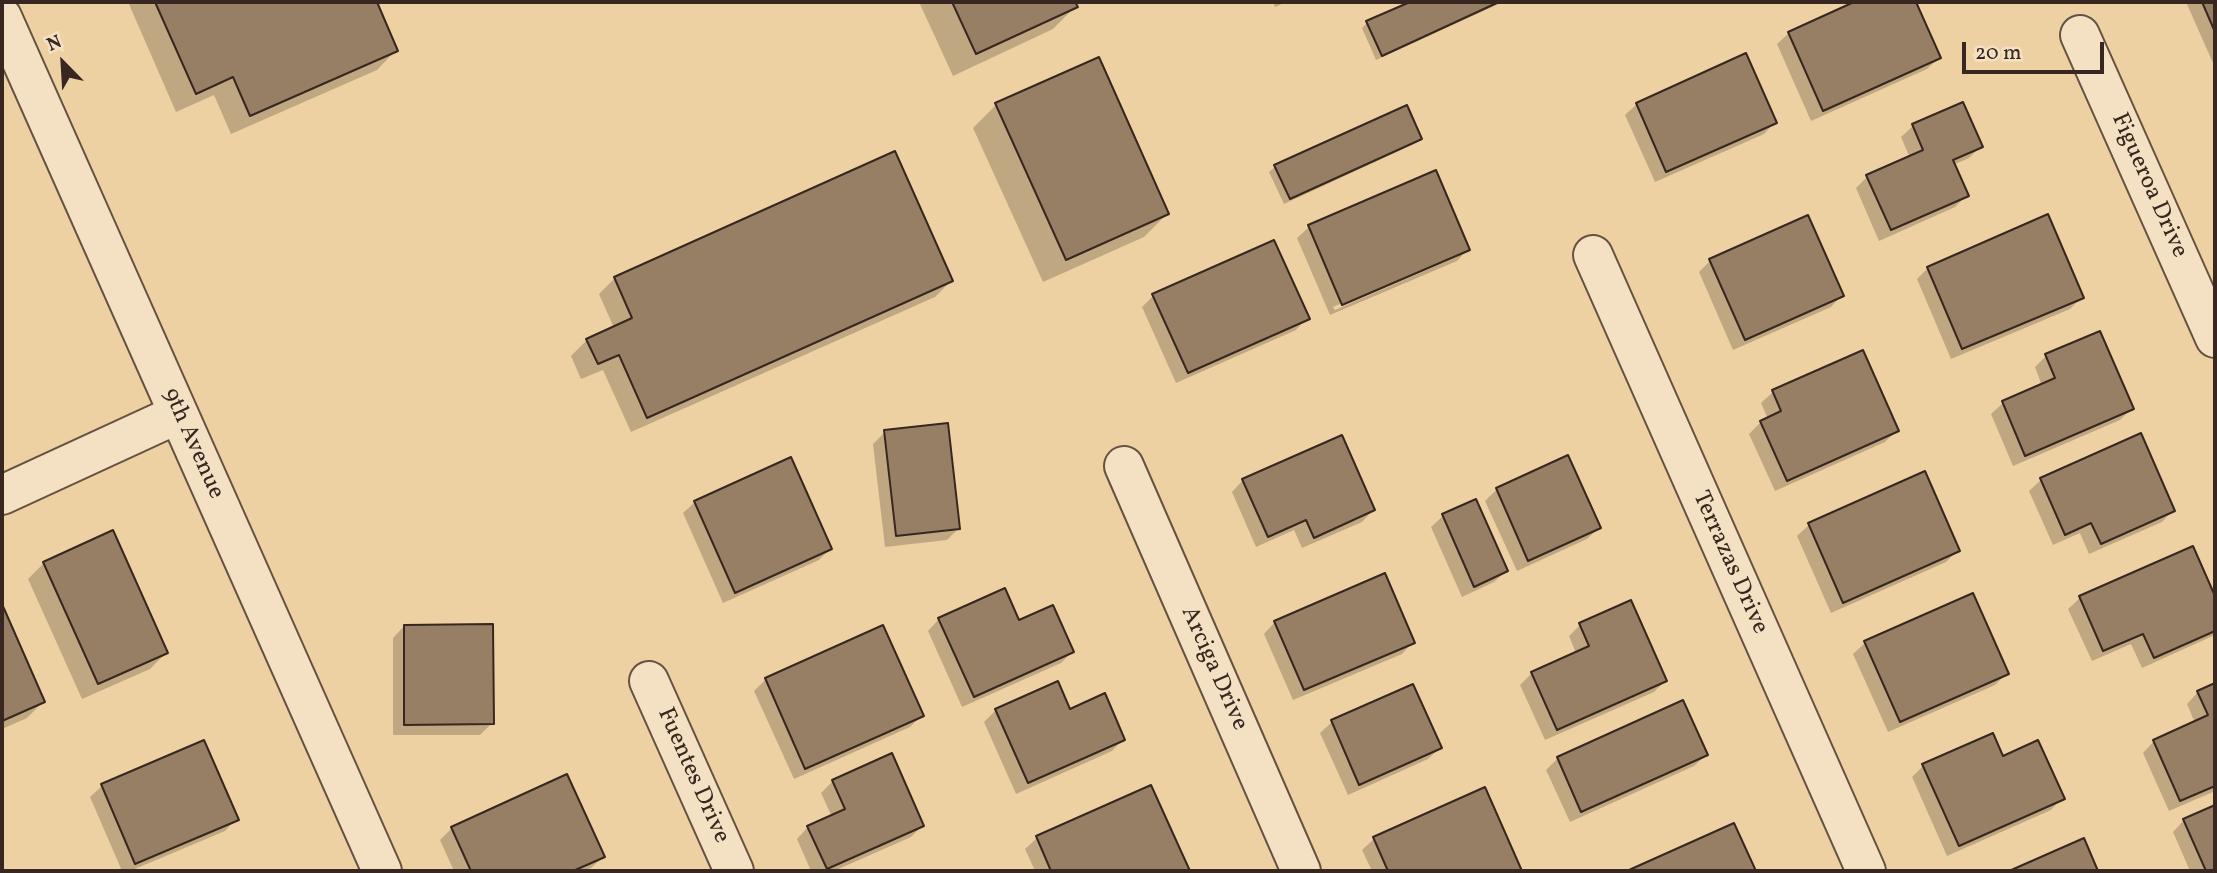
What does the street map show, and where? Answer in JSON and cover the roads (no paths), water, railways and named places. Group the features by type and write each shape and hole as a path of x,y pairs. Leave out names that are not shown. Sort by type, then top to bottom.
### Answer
{"street":[{"name":"9th Avenue","path":"2,17 382,871"},
{"name":"Figueroa Drive","path":"2080,35 2215,338"},
{"name":"Terrazas Drive","path":"1593,255 1866,871"},
{"path":"2,495 178,414"},
{"name":"Arciga Drive","path":"1124,466 1301,871"},
{"name":"Fuentes Drive","path":"649,681 734,871"}]}
